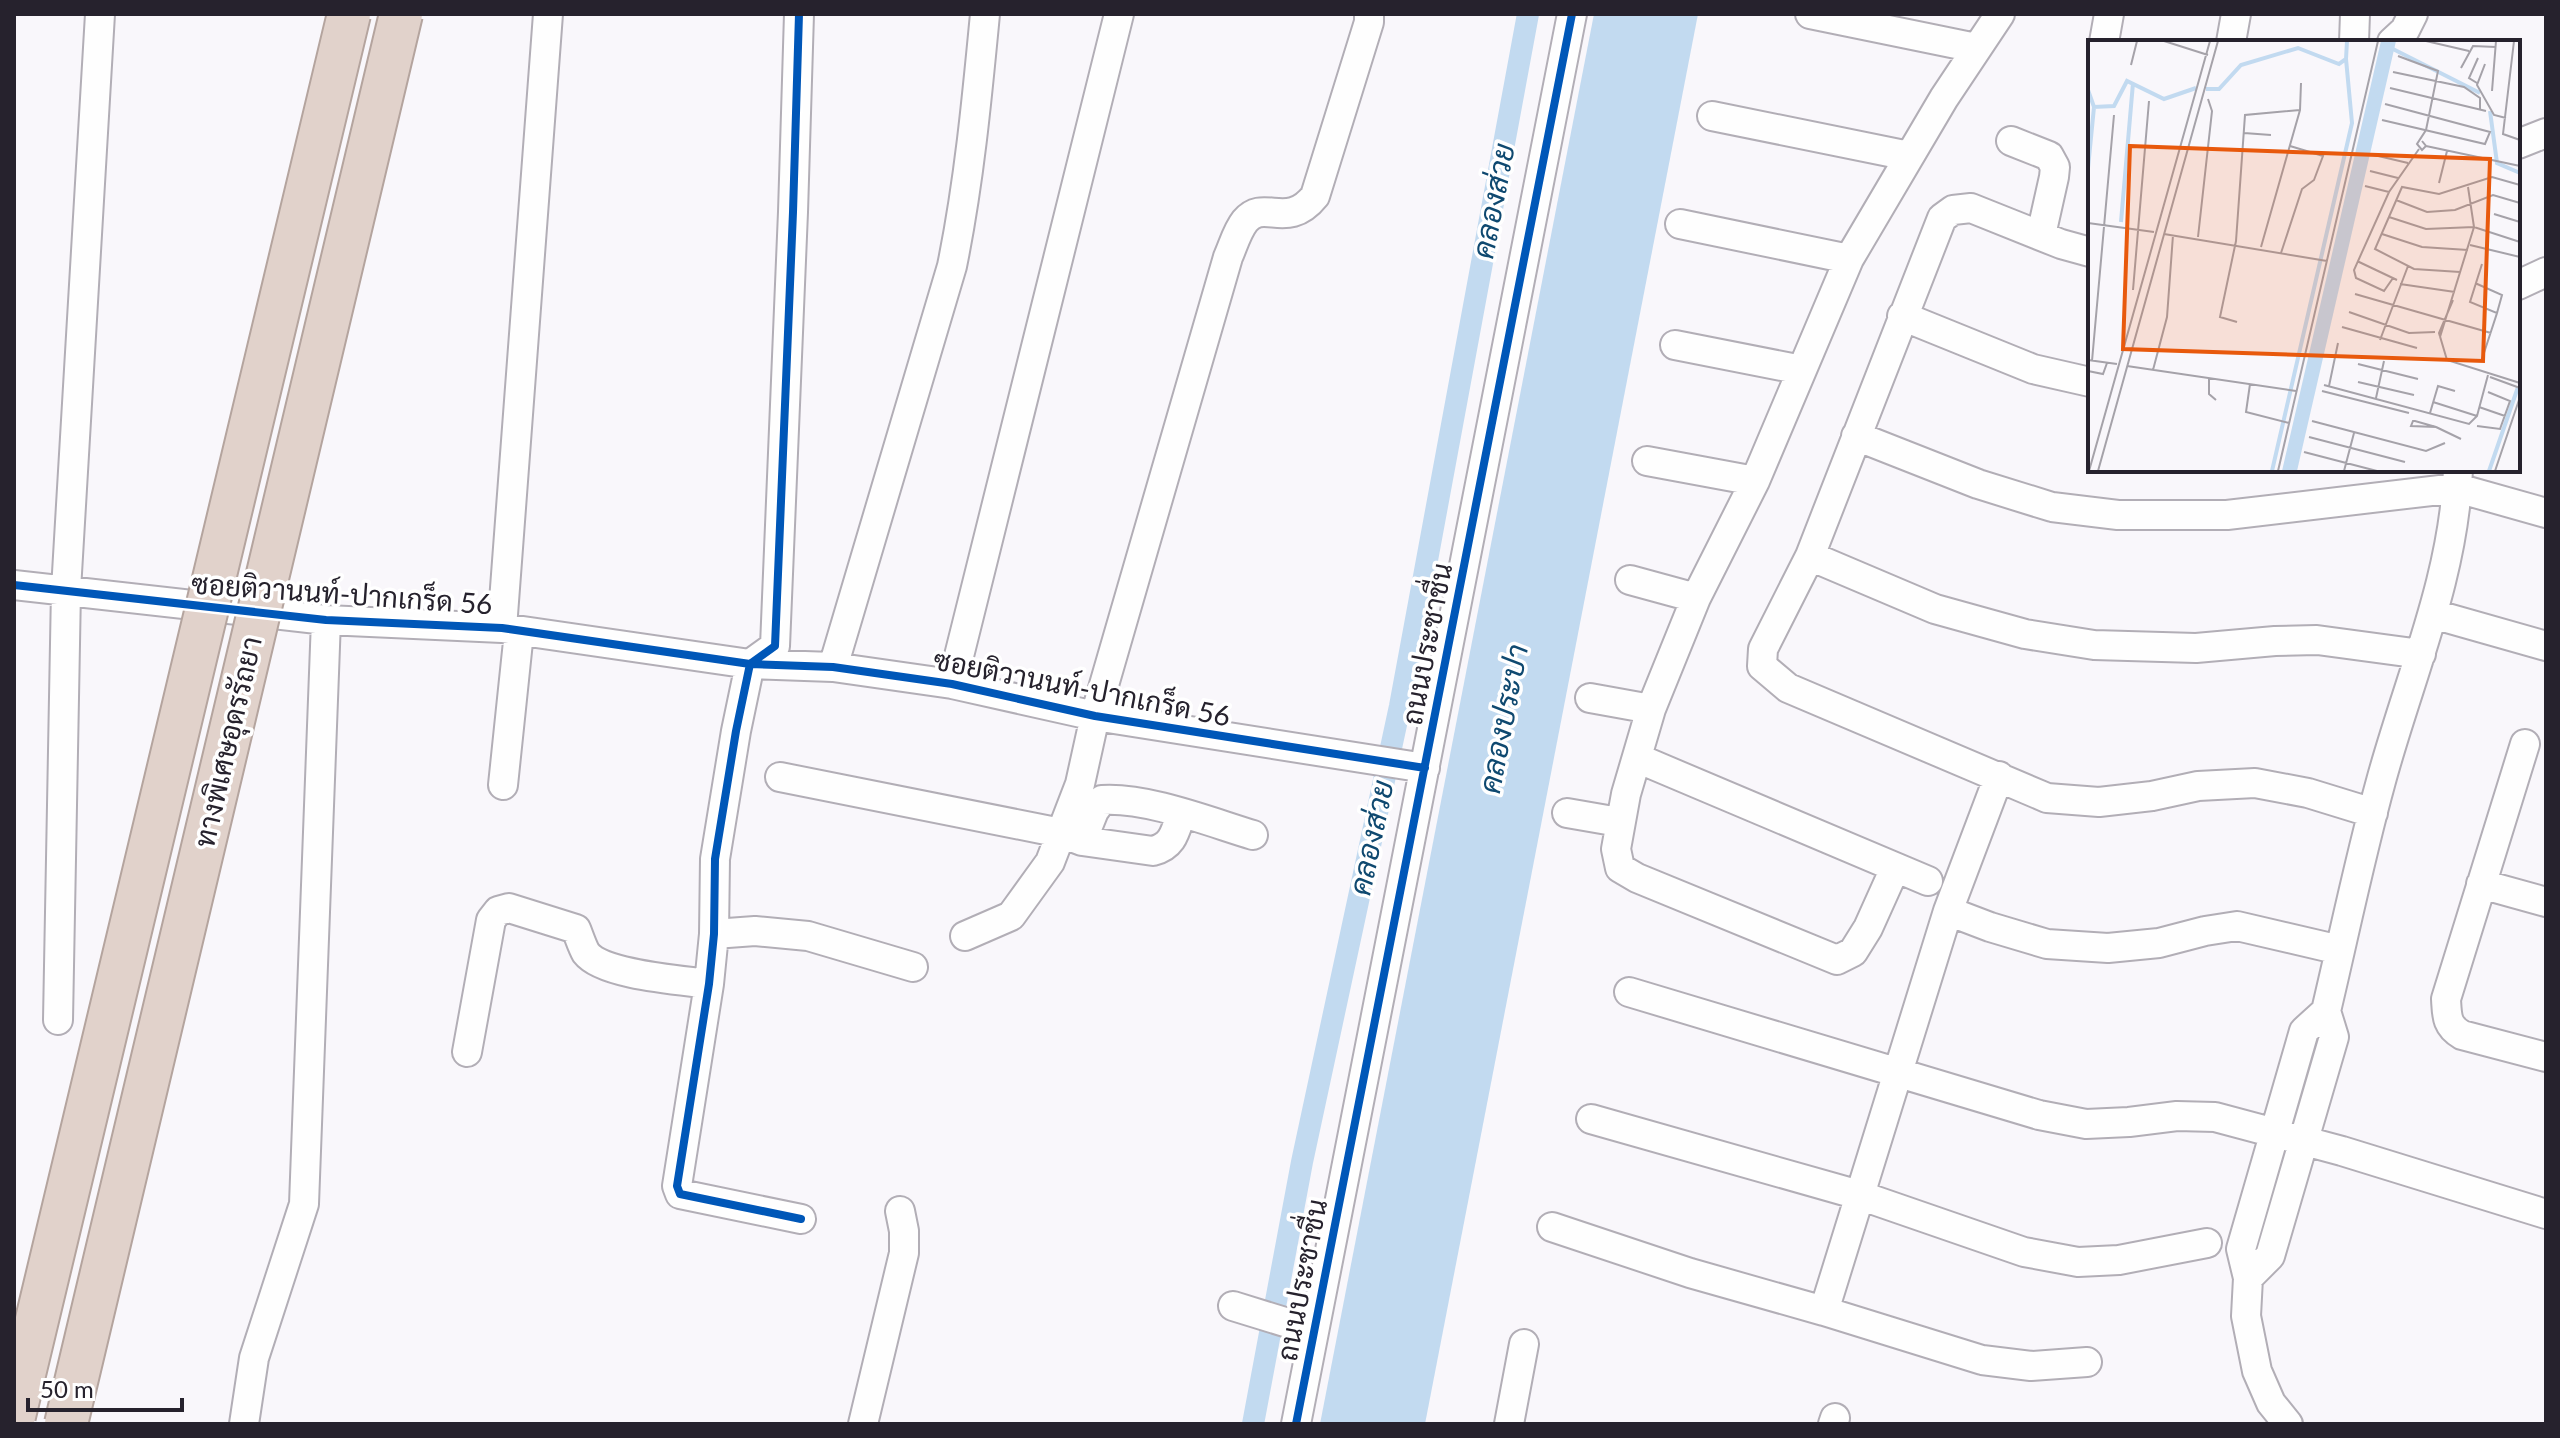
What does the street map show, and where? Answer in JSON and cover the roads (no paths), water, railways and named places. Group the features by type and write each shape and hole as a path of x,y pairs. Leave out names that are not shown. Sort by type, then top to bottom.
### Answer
{"highway":[{"name":"ทางพิเศษอุดรรัถยา","path":"14,1416 349,14"},
{"name":"ทางพิเศษอุดรรัถยา","path":"66,1424 401,14"}],"street":[{"path":"58,1020 66,590 100,14"},
{"path":"503,785 548,14"},
{"path":"799,14 775,646 750,664 736,731 715,859 714,934 709,984 677,1186 680,1194 801,1219"},
{"path":"833,667 952,266 961,224 985,14"},
{"path":"952,684 1119,14"},
{"path":"1071,837 1095,716 1228,257 1246,220 1258,212 1294,214 1305,209 1315,196 1369,14"},
{"name":"ถนนประชาชื่น","path":"1296,1424 1314,1331 1401,765 1572,14"},
{"path":"1810,14 1976,48"},
{"path":"1895,868 1868,928 1853,952 1837,960 1637,878 1620,868 1616,849 1619,822 1651,709 1696,598 1755,481 1849,259 1909,156 2000,14"},
{"path":"2104,40 2109,14"},
{"path":"2231,40 2236,14"},
{"path":"2354,40 2355,14"},
{"path":"2394,40 2405,30 2413,14"},
{"path":"1712,116 1909,156"},
{"path":"2520,143 2546,133"},
{"path":"2011,141 2049,156 2055,167 2041,235"},
{"path":"2088,251 2061,244 1971,208 1953,210 1942,218 1810,556 1763,649 1762,666 1788,688 2047,798 2099,802 2152,796 2198,786 2255,783 2308,793 2373,813"},
{"path":"1680,224 1849,259"},
{"path":"2520,284 2546,272"},
{"path":"1902,316 2033,369 2088,382"},
{"path":"1675,345 1802,370"},
{"path":"1856,436 1978,484 2052,507 2118,515 2227,515 2458,479 2546,513"},
{"path":"1647,461 1755,481"},
{"path":"2248,1278 2270,1256 2334,1037 2326,1011 2373,813 2433,614 2458,479"},
{"path":"1810,556 1935,609 2025,634 2094,645 2196,648 2317,640 2421,654"},
{"path":"1630,580 1696,598"},
{"name":"ซอยติวานนท์-ปากเกร็ด 56","path":"14,585 326,620 510,630 750,664 833,667 952,684 1095,716 1401,765"},
{"path":"2433,614 2546,646"},
{"path":"244,1424 254,1358 304,1204 326,620"},
{"path":"1590,698 1651,709"},
{"path":"2525,744 2446,999 2447,1018 2453,1030 2462,1035 2546,1057"},
{"path":"1637,758 1928,881"},
{"path":"1824,1311 1948,911 1999,776"},
{"path":"780,777 1153,851 1164,848 1171,841 1181,814"},
{"path":"965,936 1011,916 1050,862 1102,800 1144,804 1253,835"},
{"path":"1567,813 1619,822"},
{"path":"2481,884 2546,902"},
{"path":"467,1052 491,920 498,911 509,908 576,929 587,953 600,963 630,973 709,984"},
{"path":"1948,911 2047,944 2108,948 2159,943 2237,926 2340,950"},
{"path":"714,934 755,931 808,936 913,967"},
{"path":"1629,992 2039,1115 2086,1124 2177,1116 2215,1117 2304,1140 2546,1214"},
{"path":"2288,1424 2271,1403 2257,1371 2246,1316 2248,1278 2241,1249 2304,1031 2326,1011"},
{"path":"1591,1119 1859,1195 2024,1252 2078,1262 2119,1260 2207,1243"},
{"path":"863,1424 904,1253 900,1211"},
{"path":"1552,1227 1690,1273 1982,1360 2031,1366 2087,1362"},
{"path":"1233,1306 1314,1331"},
{"path":"1509,1424 1524,1344"}],"water":[{"name":"คลองประปา","path":"1594,14 1698,14 1425,1424 1320,1424"}],"waterway":[{"name":"คลองส่วย","path":"1253,1424 1302,1162 1400,706 1528,14"}]}
